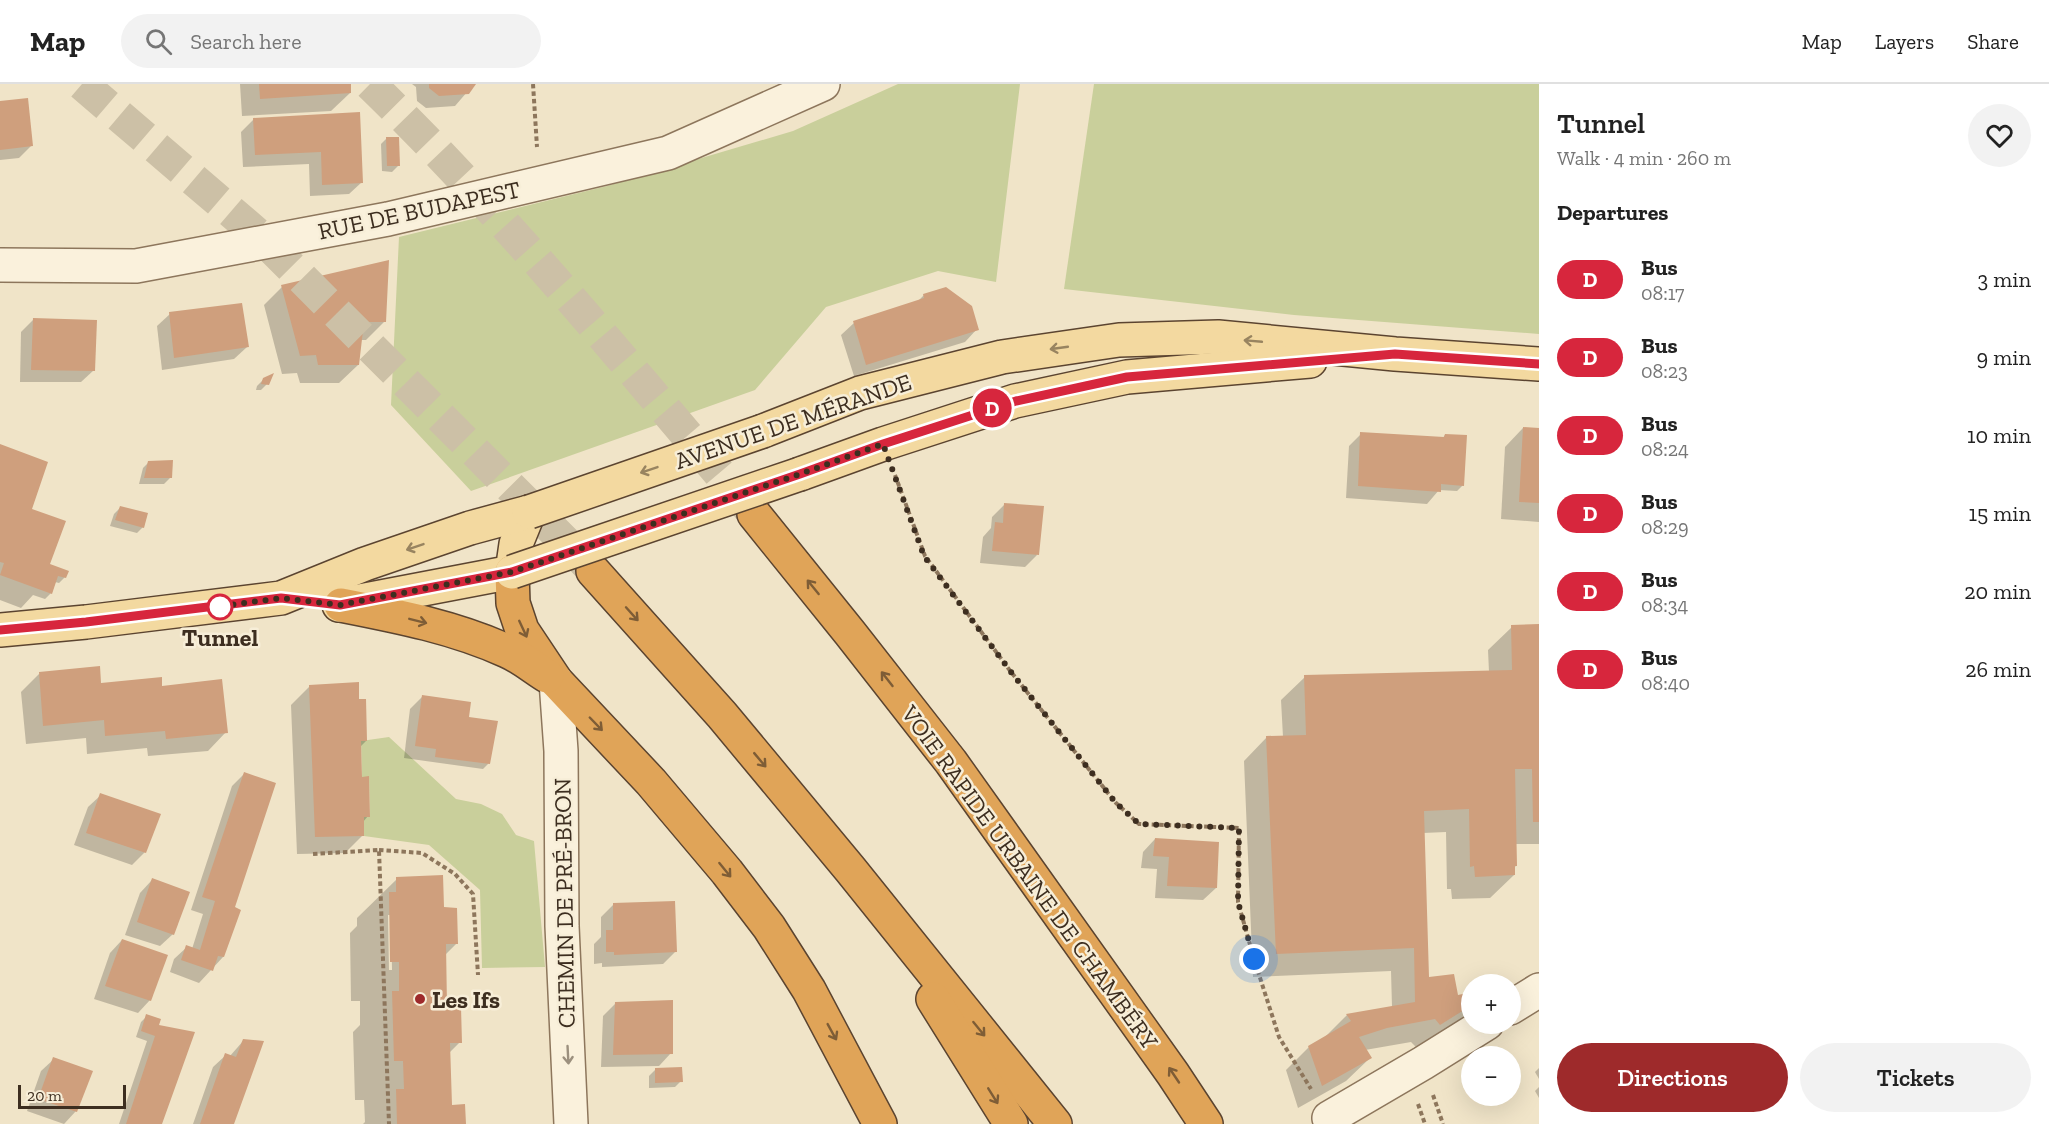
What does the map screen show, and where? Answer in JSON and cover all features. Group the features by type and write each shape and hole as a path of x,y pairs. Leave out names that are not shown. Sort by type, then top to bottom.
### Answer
{"highway":[{"name":"VOIE RAPIDE URBAINE DE CHAMBÉRY","path":"754,514 958,772 1173,1074 1206,1124"},
{"path":"593,571 722,715 850,868 1055,1124"},
{"path":"512,572 513,603 522,630 556,681 651,782 727,872 769,927 809,990 880,1124"},
{"path":"340,605 419,620 460,633 509,652 556,681"},
{"path":"850,868 1011,1124"}],"main road":[{"name":"AVENUE DE MÉRANDE","path":"281,598 365,564 470,528 529,512 871,390 1002,357 1119,340 1218,337 1395,354 1539,364"},
{"name":"AVENUE DE MÉRANDE","path":"0,630 281,598 340,605 512,572 883,444 1016,401 1127,377 1395,354"},
{"path":"512,572 516,544 529,512"}],"street":[{"name":"RUE DE BUDAPEST","path":"0,265 136,266 388,219 668,153 824,84"},
{"name":"CHEMIN DE PRÉ-BRON","path":"556,681 561,751 564,981 571,1124"},
{"path":"1521,1001 1539,990"},
{"path":"1329,1118 1469,1034"}],"path":[{"path":"533,84 537,150"},
{"path":"883,444 924,556 1011,672 1116,803 1139,824 1239,828 1238,902 1254,959 1279,1037 1329,1118"},
{"path":"313,854 379,850 422,854 455,874 473,894 478,975"},
{"path":"379,850 389,1124"}],"green space":[{"path":"898,84 1020,84 996,282 938,271 826,307 755,390 471,491 391,405 399,237 607,186 793,131"},
{"path":"1094,84 1539,84 1539,334 1294,315 1064,289"},
{"path":"389,737 456,799 481,804 502,814 516,835 534,841 545,967 482,968 480,890 429,845 364,836 364,817 370,816 369,777 362,777 361,741"}],"building":[{"path":"259,84 351,84 351,93 260,99"},
{"path":"429,84 476,84 469,94 439,96 429,88"},
{"path":"28,98 33,146 0,150 0,101"},
{"path":"360,112 363,183 322,185 321,152 255,155 253,118"},
{"path":"386,137 399,137 400,166 387,166"},
{"path":"389,260 386,322 364,322 359,365 318,365 316,355 300,356 281,285"},
{"path":"946,287 972,306 979,330 866,365 853,321 924,298 923,294"},
{"path":"242,303 249,347 174,358 169,312"},
{"path":"33,318 97,320 95,371 31,370"},
{"path":"274,373 269,385 261,384 263,378"},
{"path":"1523,427 1539,428 1539,503 1519,502"},
{"path":"1360,432 1444,437 1445,434 1467,435 1464,486 1441,484 1441,492 1358,486"},
{"path":"0,444 48,462 32,509 66,521 50,564 69,571 66,578 58,576 52,594 0,575 4,563 0,562"},
{"path":"173,460 172,478 144,478 148,461"},
{"path":"1004,503 1044,506 1039,555 992,551 995,522 1003,523"},
{"path":"120,506 148,513 144,528 115,520"},
{"path":"1539,624 1539,822 1533,822 1532,769 1515,769 1517,866 1515,866 1515,875 1475,877 1474,866 1470,867 1469,809 1424,811 1429,977 1454,974 1458,995 1461,994 1461,1012 1440,1025 1435,1019 1387,1028 1359,1037 1372,1058 1322,1086 1308,1046 1351,1021 1346,1014 1415,1002 1414,948 1276,954 1266,736 1306,735 1304,675 1512,670 1511,625"},
{"path":"100,666 101,683 162,677 162,686 222,679 228,733 166,739 165,731 105,736 104,720 43,726 39,672"},
{"path":"359,682 359,699 366,699 367,741 361,741 362,777 369,776 370,817 364,817 364,836 315,837 309,685"},
{"path":"422,695 471,702 469,717 498,721 490,764 435,757 436,749 415,746"},
{"path":"244,772 276,783 235,907 241,910 224,957 218,956 213,971 181,960 186,945 200,950 215,901 202,897"},
{"path":"100,793 161,814 146,853 86,833"},
{"path":"1155,838 1219,842 1217,888 1167,886 1169,857 1153,856"},
{"name":"Les Ifs","path":"443,875 444,907 457,908 458,944 446,944 447,1007 461,1007 462,1043 450,1043 452,1105 465,1104 466,1124 397,1124 396,1089 404,1089 403,1061 394,1061 392,991 399,991 399,962 390,962 389,892 396,892 396,877"},
{"path":"152,878 190,892 174,935 137,922"},
{"path":"675,901 677,952 614,955 614,952 606,952 606,930 613,930 613,903"},
{"path":"122,939 168,955 151,1001 105,986"},
{"path":"673,1000 673,1054 613,1055 615,1002"},
{"path":"146,1014 161,1019 159,1025 195,1032 162,1124 126,1124 155,1036 141,1031"},
{"path":"243,1039 264,1041 234,1124 200,1124 225,1053 236,1057"},
{"path":"53,1057 93,1071 77,1112 38,1099"},
{"path":"682,1067 683,1082 655,1083 655,1068"}],"tunnel":[{"path":"82,84 263,239 593,570"},
{"path":"370,84 471,187 519,240 754,514"}],"bus line":[{"name":"D","path":"0,630 281,598 340,605 512,572 883,444 1016,401 1127,377 1395,354 1539,364"}],"place":[{"name":"Tunnel","path":"220,607"},
{"name":"Les Ifs","path":"420,999"}],"route":[{"path":"220,607 216,607 281,598 340,605 512,572 883,444 924,556 1011,672 1116,803 1139,824 1239,828 1238,902 1254,959"}]}
